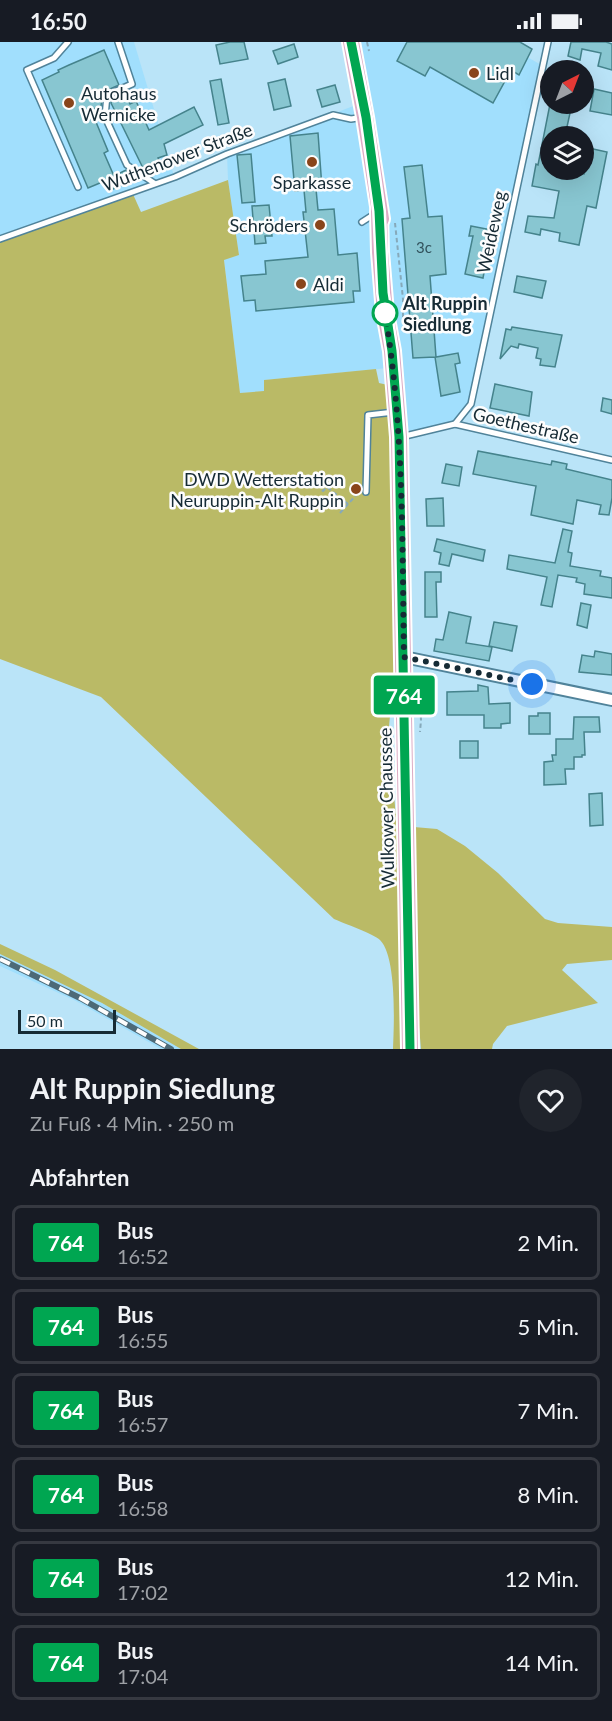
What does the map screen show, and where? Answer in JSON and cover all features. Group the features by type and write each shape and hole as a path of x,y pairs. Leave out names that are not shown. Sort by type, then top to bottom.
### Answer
{"main road":[{"name":"Wulkower Chaussee","path":"351,42 366,117 379,211 382,283 392,351 399,437 410,1049"}],"street":[{"path":"404,657 612,700"}],"lane":[{"path":"68,42 54,58 27,70 78,187"},
{"path":"118,42 132,84 107,95 105,117 127,165 154,183"},
{"name":"Weideweg","path":"455,424 471,404 548,42"},
{"name":"Wuthenower Straße","path":"0,238 333,115 351,119 366,117"},
{"path":"362,222 379,211"},
{"path":"363,492 368,414 397,411"},
{"name":"Goethestraße","path":"399,437 455,424 612,460"}],"path":[{"path":"394,272 401,272"},
{"path":"322,490 327,487 348,504"},
{"path":"340,513 363,492"}],"shaded area":[{"path":"0,42 134,42 174,176 0,238"},
{"path":"351,42 501,42 540,64 540,80 471,404 455,424 391,434 388,368 264,380 265,391 240,393 224,259 239,255 228,180 227,154 364,102"},
{"path":"228,180 239,255 224,260 240,393 264,391 264,380 376,369 379,383 388,385 396,514 396,656 389,746 397,826 402,1049 393,1049 392,976 385,949 380,940 334,919 101,697 0,659 0,240 132,192 141,212"},
{"path":"414,827 437,829 465,846 498,873 545,919 558,923 612,927 612,960 567,964 562,970 598,1003 507,1026 493,1044 492,1049 421,1049 412,946"},
{"path":"0,944 55,970 199,1049 181,1049 102,1003 0,954"},
{"path":"0,954 102,1003 181,1049 161,1049 76,1001 0,966"}],"building":[{"path":"244,42 248,59 220,64 216,45"},
{"name":"Lidl","path":"407,42 520,42 532,49 519,75 511,70 493,103 430,67 425,76 397,61"},
{"path":"571,42 606,42 612,44 612,70 598,66 601,53 582,49 580,60 568,56"},
{"path":"294,44 298,57 278,64 273,51"},
{"name":"Autohaus Wernicke","path":"104,50 119,85 103,92 101,106 91,110 108,151 104,153 114,176 126,170 131,181 111,190 107,180 88,188 42,80 59,72 58,70"},
{"path":"221,79 229,123 218,125 210,81"},
{"path":"285,79 291,106 274,110 268,83"},
{"path":"335,85 340,102 322,107 317,90"},
{"path":"594,89 612,93 612,115 594,112"},
{"path":"122,94 126,96 130,104 136,101 149,130 194,107 203,125 164,144 167,155 143,168 111,103 112,98"},
{"path":"548,114 570,114 567,126 546,126"},
{"name":"Aldi","path":"318,133 322,188 316,189 318,210 334,209 338,255 357,253 360,291 353,291 354,302 256,311 255,300 244,301 241,276 266,274 265,261 308,257 303,212 306,212 304,190 295,191 290,136"},
{"path":"594,149 607,152 596,208 587,206 579,245 559,241 560,233 541,229 540,235 525,232 528,216 554,218 559,191 532,186 536,164 538,165 540,155 540,180 594,180"},
{"path":"251,154 255,202 242,203 237,155"},
{"path":"422,165 428,217 442,216 446,274 430,276 436,357 458,353 460,363 455,364 460,392 441,396 435,357 413,358 402,219 410,218 404,167"},
{"path":"269,205 272,236 265,236 266,243 255,244 252,206"},
{"path":"471,226 492,230 483,278 465,274 473,236 469,236"},
{"path":"517,276 546,281 542,298 514,292"},
{"path":"512,327 562,335 555,367 540,365 541,359 536,358 538,348 519,344 518,348 511,346 500,359 506,329 511,330"},
{"path":"495,384 532,392 529,416 490,408"},
{"path":"603,398 612,400 612,414 601,411"},
{"path":"478,451 551,465 552,461 567,464 566,469 612,480 609,515 599,514 601,505 577,500 573,524 531,515 536,486 473,474"},
{"path":"446,464 462,467 459,486 442,483"},
{"path":"443,498 444,526 427,526 426,499"},
{"path":"563,529 572,531 568,552 572,553 570,566 601,571 600,576 612,578 612,598 584,594 585,584 576,582 577,578 558,575 552,607 541,605 547,577 507,569 509,555 555,563"},
{"path":"437,539 485,550 483,561 452,554 449,566 439,564 441,553 434,551"},
{"path":"425,572 441,572 441,582 436,582 437,617 425,617"},
{"path":"581,603 591,605 587,628 577,625"},
{"path":"449,612 471,617 466,643 492,647 489,661 434,651 436,639 443,640"},
{"path":"494,622 517,626 512,651 489,646"},
{"path":"595,651 612,654 612,675 579,672 582,655 594,657"},
{"path":"478,685 488,687 489,704 510,703 510,723 501,724 501,728 484,728 484,715 447,715 447,692 478,691"},
{"path":"538,713 550,713 550,734 529,734 529,716 538,716"},
{"path":"574,717 599,717 600,732 584,732 585,755 574,757 574,769 565,769 566,784 544,785 544,762 553,761 552,755 556,755 556,739 573,739"},
{"path":"460,741 478,741 478,758 460,758"},
{"path":"602,793 603,825 590,826 589,794"}],"railway":[{"path":"0,959 80,998 171,1049"}],"bus line":[{"name":"764","path":"351,42 366,117 379,211 383,293 392,351 399,437 410,1049"}],"place":[{"name":"Lidl","path":"474,73"},
{"name":"Autohaus Wernicke","path":"69,103"},
{"name":"Sparkasse","path":"312,162"},
{"name":"Schröders","path":"320,225"},
{"name":"Aldi","path":"301,284"},
{"name":"Alt Ruppin Siedlung","path":"385,313"},
{"name":"DWD Wetterstation Neuruppin-Alt Ruppin","path":"356,489"}],"route":[{"path":"385,313 392,351 399,437 404,657 532,684"}]}
